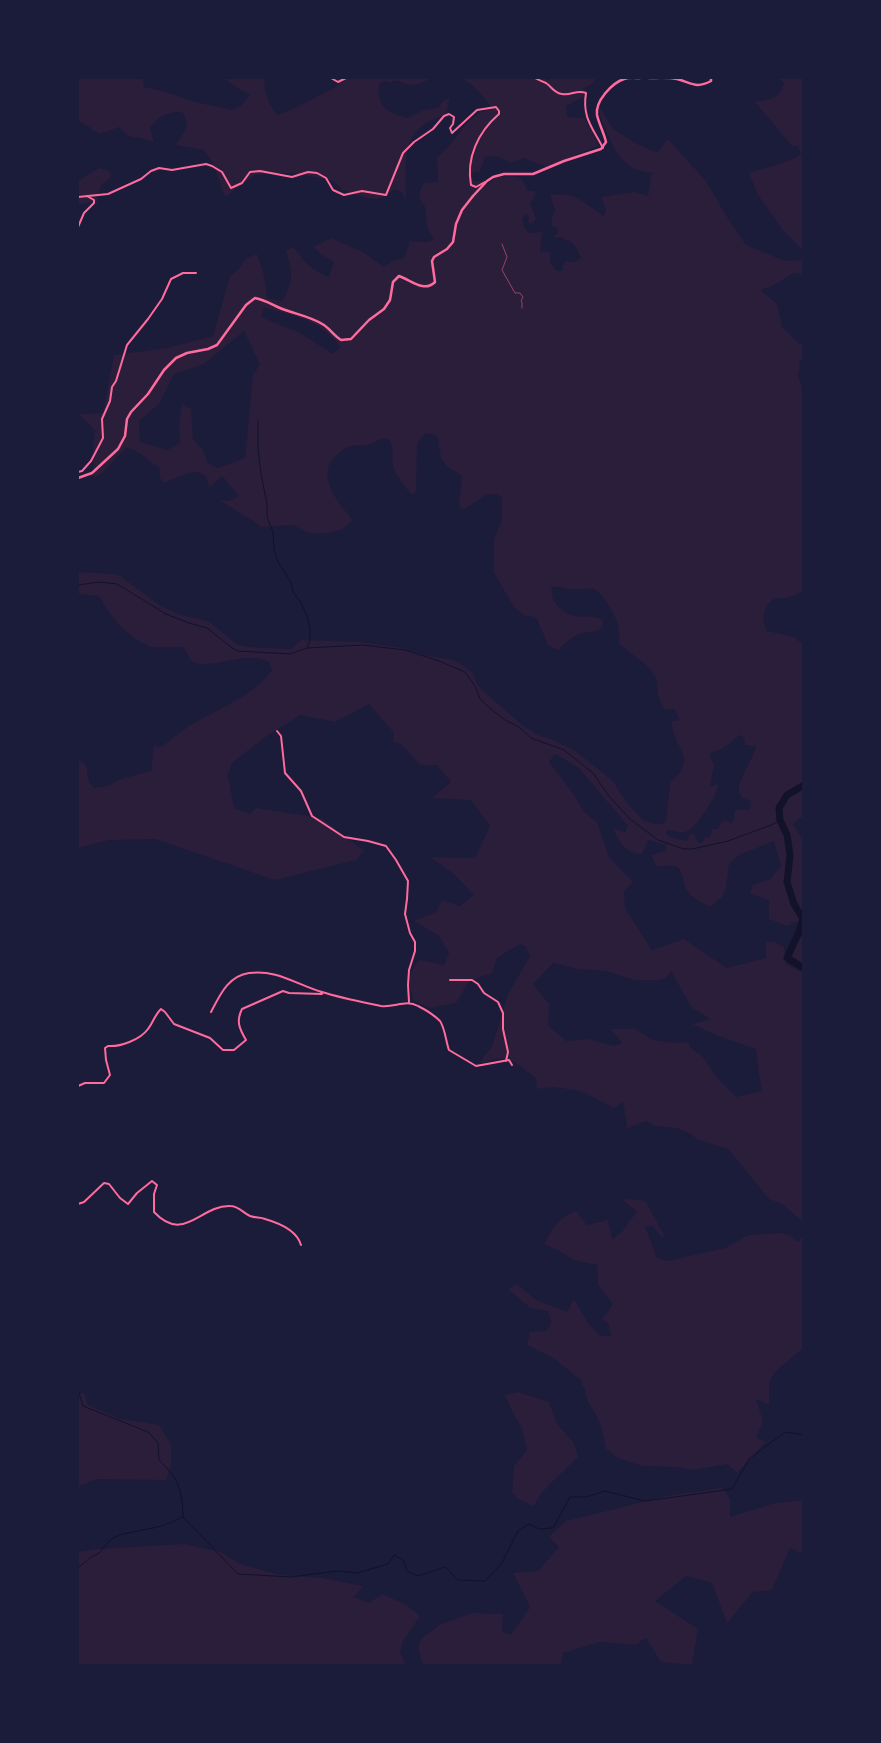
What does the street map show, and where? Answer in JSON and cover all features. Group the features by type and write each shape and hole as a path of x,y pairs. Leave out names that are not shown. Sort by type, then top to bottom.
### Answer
{"main road":[{"path":"78,478 92,473 118,448 125,436 127,419 131,412 148,394 164,370 176,358 217,345 246,305 255,298 265,300 281,309 303,315 325,326 333,335 341,340 351,339 369,320 384,309 390,300 393,282 398,276 425,288 431,286 435,282 432,261 434,257 447,249 453,242 456,224 462,210 487,181 493,176 504,174 533,174 564,161 601,150 606,142 597,114 608,89 624,79 640,78"},
{"path":"649,78 676,79 694,86 703,85 711,81 711,78"}],"street":[{"path":"331,78 335,82 346,78"},
{"path":"350,78 363,78"},
{"path":"535,78 547,84 554,92 562,94 575,91 586,93 584,105 586,117 602,148"},
{"path":"78,197 108,194 141,179 151,171 159,168 172,170 206,164 222,172 231,188 242,183 250,172 260,171 292,177 308,172 317,173 326,178 333,190 344,195 362,191 386,195 403,154 414,142 433,129 444,116 449,114 454,117 454,124 450,128 452,133 476,110 496,107 499,114 482,133 470,160 468,172 471,185 476,187 487,181"},
{"path":"78,227 84,214 94,203 94,200 86,196"},
{"path":"78,472 82,471 91,461 103,438 102,419 110,401 112,387 116,381 127,345 162,299 171,279 183,274 196,273"},
{"path":"277,731 281,736 285,773 301,791 312,816 344,837 386,846 407,878 408,899 404,914 415,942 415,951 409,970 409,1002"},
{"path":"211,1012 224,988 230,982 248,973 273,974 292,979 321,992 384,1006 392,1007 409,1002 440,1021 449,1050 476,1066 509,1060 512,1065"},
{"path":"450,980 472,980 478,984 484,993 498,1002 503,1013 503,1029 508,1052 506,1061"},
{"path":"78,1086 85,1083 104,1083 110,1075 105,1048 141,1037 149,1028 154,1016 161,1009 166,1012 174,1024 210,1038 223,1050 234,1050 246,1040 238,1027 238,1016 242,1009 283,991 322,994 321,992"},
{"path":"78,1204 84,1202 104,1183 110,1184 120,1198 128,1204 137,1193 152,1181 156,1185 154,1212 163,1221 171,1224 192,1222 213,1209 231,1206 241,1209 250,1216 265,1218 292,1231 299,1238 301,1245"}],"path":[{"path":"502,244 507,257 502,270 516,293 520,293 523,297 521,300 522,308"}],"shaded area":[{"path":"78,78 144,78 144,87 163,91 195,102 232,110 241,106 251,94 223,78 264,78 267,98 271,107 278,115 334,88 348,78 430,78 422,83 412,85 396,81 390,83 385,81 381,82 378,87 382,105 389,111 406,118 424,110 438,108 443,101 450,98 447,110 443,116 419,129 412,138 406,161 406,202 402,192 394,189 387,196 376,199 366,198 343,190 332,180 292,173 255,175 225,197 212,161 203,150 176,145 187,125 182,112 167,114 153,124 150,128 154,142 128,136 119,127 100,134 78,120"},
{"path":"461,78 544,78 548,80 552,78 596,78 593,83 583,89 583,97 566,106 567,117 584,118 598,146 546,167 524,158 511,163 498,157 485,157 480,172 474,172 472,176 473,181 483,181 485,179 488,184 500,177 521,178 528,191 534,191 536,194 530,203 536,219 531,224 528,223 529,218 527,214 522,219 524,227 529,233 542,232 540,251 550,252 550,262 557,271 563,271 563,265 566,261 573,262 581,258 572,243 561,237 555,238 554,235 557,234 558,228 552,226 555,210 550,195 573,196 604,216 606,209 601,197 635,192 648,196 652,173 634,169 622,160 614,148 600,116 599,106 612,128 633,142 657,153 668,139 706,181 746,245 785,261 803,260 803,278 800,274 793,273 771,287 761,289 762,292 777,303 782,327 799,344 803,344 803,362 799,359 798,376 804,392 803,591 788,598 774,598 764,613 764,622 767,631 794,637 803,644 803,816 793,824 801,837 803,837 803,919 787,926 769,919 769,900 750,894 753,885 770,879 781,866 774,841 739,855 729,864 726,888 722,897 710,907 689,893 681,871 678,868 667,865 657,867 651,855 666,851 666,845 648,840 642,854 631,852 620,843 613,828 625,833 628,826 579,768 555,754 549,762 573,793 584,812 597,822 609,857 633,882 624,892 625,908 652,950 684,939 727,968 766,958 766,942 774,942 784,947 786,964 803,973 803,1222 782,1204 769,1199 728,1149 699,1140 687,1132 676,1128 655,1126 646,1121 625,1129 627,1124 623,1102 614,1108 581,1091 554,1087 537,1089 536,1078 510,1060 490,1060 480,1064 492,1047 508,994 530,956 526,947 520,944 497,958 492,973 469,981 456,1003 430,1008 414,1001 410,980 412,971 419,960 444,965 449,953 439,936 414,921 436,912 442,900 460,906 474,895 455,875 430,857 475,858 490,826 471,800 432,798 451,782 437,765 420,765 401,744 393,742 394,733 369,704 335,722 300,715 268,735 232,763 228,775 234,808 250,814 256,808 321,818 364,851 356,860 275,880 155,839 109,840 78,848 78,760 85,764 89,782 94,788 108,786 121,779 151,771 154,745 158,747 163,746 189,726 248,693 265,679 272,670 269,662 261,659 250,658 198,664 192,661 183,647 150,647 133,637 119,625 98,596 78,594 78,572 115,574 120,576 161,606 178,614 210,622 236,644 247,647 290,649 302,640 360,642 402,648 428,656 453,660 473,673 477,684 483,691 525,727 538,735 574,750 612,780 629,805 643,820 655,824 663,824 666,821 670,784 682,768 684,757 676,741 671,721 680,720 674,709 664,709 658,696 657,682 651,670 619,643 618,623 605,600 594,589 552,587 552,597 561,609 575,616 600,619 603,621 603,625 598,630 574,636 558,650 548,645 537,619 525,616 514,607 494,573 494,539 502,520 502,498 496,494 486,495 465,509 460,508 462,476 447,466 441,459 438,438 433,434 425,434 418,442 416,491 413,495 394,469 392,448 388,439 382,439 366,445 351,446 338,453 328,467 327,475 336,498 352,521 341,530 327,533 309,533 293,525 260,527 219,500 229,501 239,496 222,476 209,488 207,479 197,472 163,482 160,478 159,467 139,453 126,448 94,479 93,444 95,430 78,414 103,413 114,355 167,348 213,336 230,276 239,269 245,259 257,254 264,275 267,298 282,301 291,282 290,264 286,250 294,247 309,265 329,277 334,262 313,247 331,238 363,252 384,267 394,260 404,259 410,241 428,242 434,239 428,230 425,207 420,200 420,191 424,183 438,182 437,157 451,144 473,117 492,108 478,91","holes":["264,308 297,316 324,330 341,347 333,354 300,333 261,317","244,331 260,364 253,375 245,458 218,468 208,463 203,450 193,439 191,409 182,404 179,426 180,443 167,450 140,442 139,421 159,404 174,374 204,364","740,735 744,737 745,745 756,746 739,787 742,798 751,801 750,810 735,810 734,819 731,823 726,820 721,822 718,829 712,829 710,838 705,837 702,843 699,843 694,834 690,834 687,841 666,834 667,830 688,831 697,823 707,809 715,795 718,784 710,787 714,765 710,753 722,749","553,963 578,969 606,971 634,980 659,980 666,978 671,971 692,1008 711,1019 692,1024 718,1036 756,1049 762,1091 736,1097 714,1074 704,1058 690,1047 688,1042 674,1043 653,1040 635,1029 611,1029 622,1043 614,1046 588,1039 566,1041 548,1025 549,1004 533,984"]},
{"path":"778,78 803,78 803,251 782,229 758,195 749,173 783,163 801,154 798,146 792,146 755,102 774,98 780,93 784,83"},
{"path":"99,168 109,171 112,176 101,185 97,202 78,204 78,181"},
{"path":"803,919 803,967 792,959 794,947 802,936"},
{"path":"621,1199 646,1202 664,1235 662,1238 653,1226 645,1226 657,1258 667,1261 725,1248 749,1235 782,1233 798,1242 803,1236 803,1348 775,1372 769,1383 769,1405 756,1399 763,1421 756,1438 766,1442 737,1473 727,1464 693,1470 676,1467 642,1466 618,1458 606,1449 600,1424 588,1401 582,1381 553,1358 527,1345 530,1332 546,1331 551,1323 548,1311 530,1308 508,1289 517,1284 536,1300 567,1312 574,1299 588,1323 600,1336 611,1336 608,1323 602,1319 613,1304 598,1285 597,1265 573,1260 558,1250 544,1244 557,1224 576,1211 587,1225 608,1220 612,1240 622,1232 637,1211"},
{"path":"84,1392 88,1405 120,1419 159,1425 171,1444 171,1465 166,1480 96,1479 78,1487 78,1393 79,1395"},
{"path":"518,1392 549,1402 557,1424 574,1443 578,1457 541,1493 534,1506 518,1499 512,1492 514,1466 527,1450 522,1428 505,1395"},
{"path":"723,1488 730,1499 730,1517 775,1503 803,1500 803,1554 790,1548 772,1590 753,1592 727,1623 712,1583 686,1576 655,1601 698,1629 692,1665 661,1662 646,1638 635,1645 600,1642 563,1653 561,1665 423,1665 418,1648 420,1640 439,1625 472,1613 503,1614 502,1632 511,1635 530,1607 513,1573 538,1571 559,1547 549,1537 566,1521 667,1496"},
{"path":"184,1544 220,1552 240,1564 280,1575 322,1578 363,1586 354,1597 368,1603 383,1594 406,1605 420,1616 403,1641 400,1652 406,1665 78,1665 78,1552"}],"waterway":[{"path":"258,420 258,449 261,474 267,504 267,517 273,532 274,550 278,562 291,582 293,592 307,616 310,629 310,640 307,648"},
{"path":"78,585 99,582 117,584 166,614 207,628 238,651 290,654 307,648 363,645 405,650 465,672 475,686 480,699 492,710 505,720 519,727 531,738 564,750 593,773 608,795 630,819 658,840 684,849 728,841 781,820"},
{"path":"804,785 787,795 779,808 780,820 787,835 790,855 787,882 794,904 803,919 787,958 804,968"},
{"path":"78,1390 83,1406 148,1432 158,1443 159,1460 171,1473 178,1485 182,1499 183,1517 238,1574 291,1577 337,1571 357,1573 388,1564 394,1555 403,1560 407,1571 418,1576 445,1567 458,1580 485,1581 502,1563 518,1531 529,1524 539,1529 553,1528 570,1497 586,1497 605,1491 645,1501 732,1489 749,1459 785,1432 804,1435"},
{"path":"78,1568 99,1553 110,1540 119,1535 162,1526 183,1517"}]}
